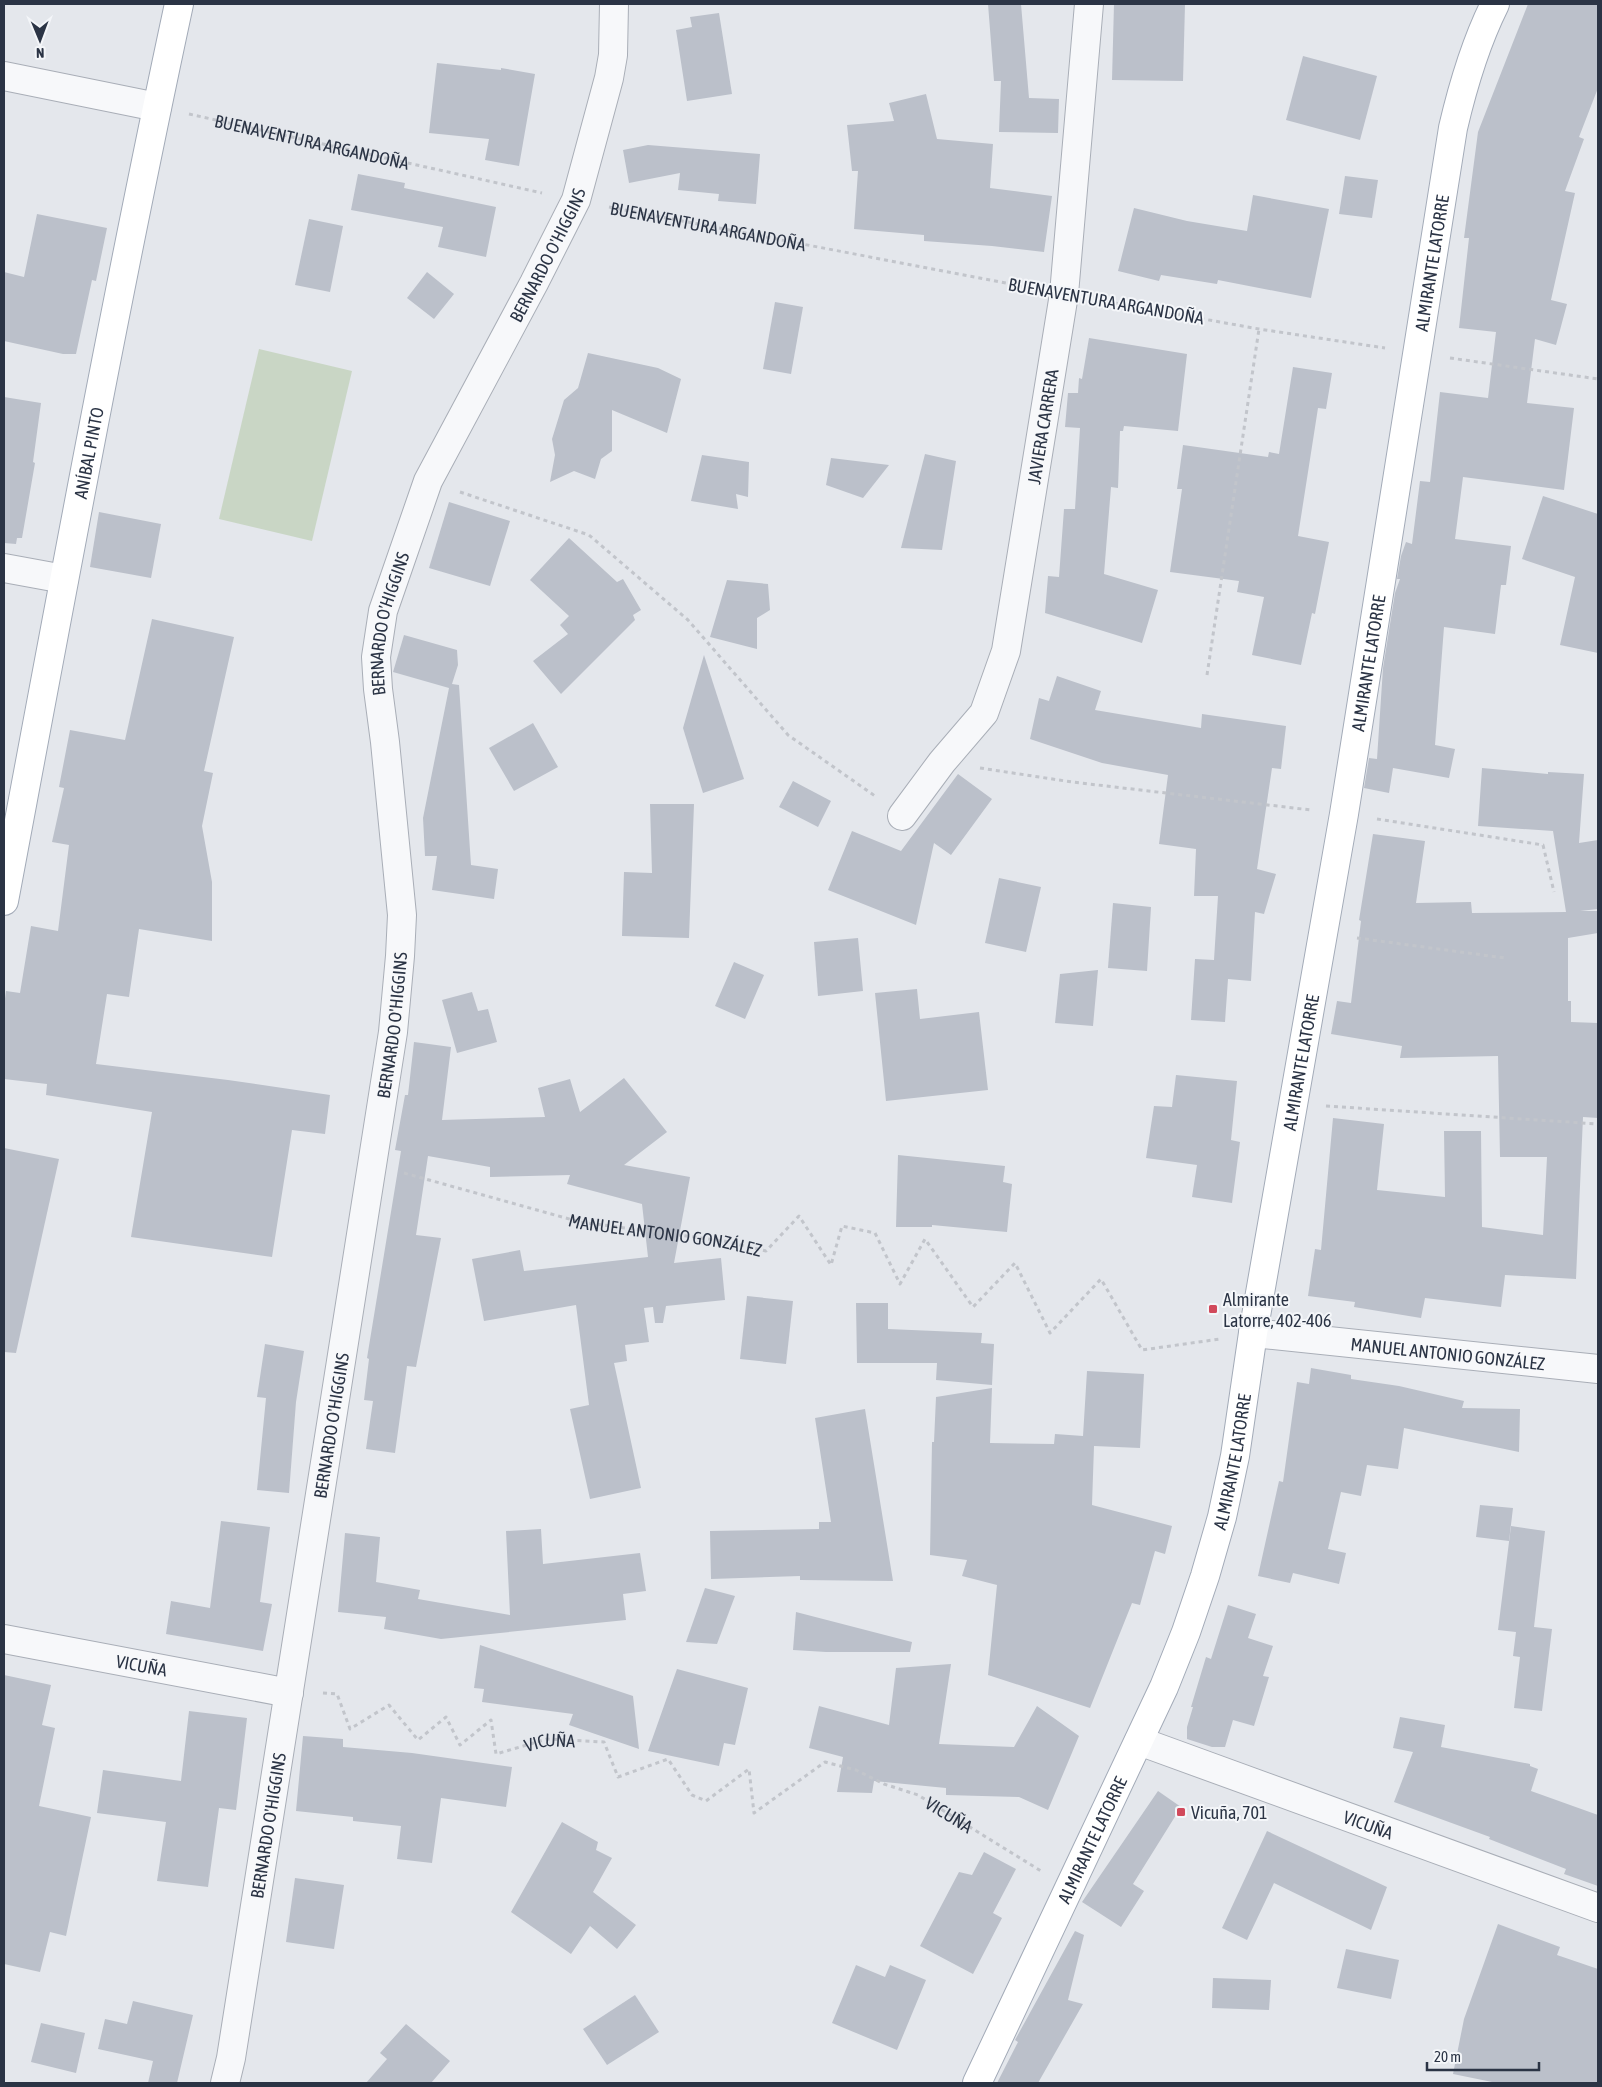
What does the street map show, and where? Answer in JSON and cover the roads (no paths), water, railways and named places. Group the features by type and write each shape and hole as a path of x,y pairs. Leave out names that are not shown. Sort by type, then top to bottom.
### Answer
{"main road":[{"name":"ANÍBAL PINTO","path":"4,901 64,579 179,4"},
{"name":"ALMIRANTE LATORRE","path":"977,2083 1139,1740 1186,1632 1222,1517 1236,1447 1253,1333 1292,1104 1344,814 1455,120 1462,89 1475,48 1495,4"}],"street":[{"name":"BERNARDO O'HIGGINS","path":"225,2083 231,2058 393,1032 402,915 376,657 383,611 428,481 534,283 576,200 613,55 614,4"},
{"name":"JAVIERA CARRERA","path":"902,816 942,762 984,712 1006,651 1064,294 1089,4"},
{"path":"4,76 157,107"},
{"path":"4,568 64,579"},
{"name":"MANUEL ANTONIO GONZÁLEZ","path":"1253,1333 1598,1369"},
{"name":"VICUÑA","path":"4,1639 289,1693"},
{"name":"VICUÑA","path":"1139,1740 1598,1908"}],"place":[{"name":"Almirante Latorre, 402-406","path":"1213,1309"},
{"name":"Vicuña, 701","path":"1181,1812"}]}
